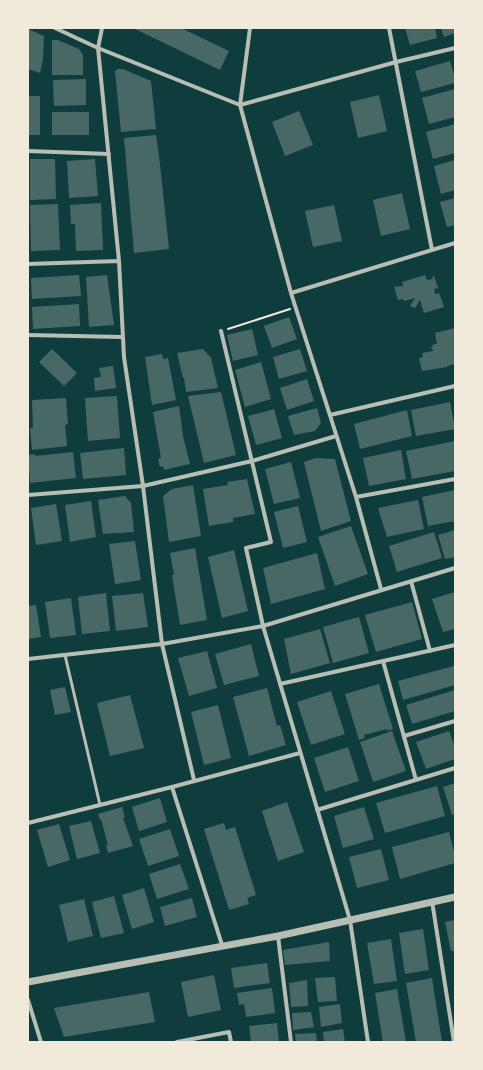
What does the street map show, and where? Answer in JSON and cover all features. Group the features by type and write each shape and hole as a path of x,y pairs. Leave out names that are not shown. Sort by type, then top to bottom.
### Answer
{"street":[{"path":"55,28 98,48 240,105 396,62 455,48"},
{"path":"102,28 98,48 119,261 124,357 143,486 162,644 194,780"},
{"path":"250,28 240,105 295,308 356,497 381,590"},
{"path":"388,28 396,62 432,250"},
{"path":"28,151 109,154"},
{"path":"291,294 455,243"},
{"path":"28,264 119,261"},
{"path":"221,331 271,542 246,548 263,626 350,920 368,1042"},
{"path":"28,335 122,337"},
{"path":"330,415 455,386"},
{"path":"28,495 143,486 252,461 336,436"},
{"path":"356,497 455,479"},
{"path":"28,659 162,644 263,626 411,580 455,568"},
{"path":"411,580 430,651"},
{"path":"280,684 455,645"},
{"path":"383,661 416,780"},
{"path":"404,736 455,721"},
{"path":"28,822 172,787 300,753"},
{"path":"317,810 455,768"},
{"path":"172,787 222,945"},
{"path":"28,982 222,945 278,936 455,896"},
{"path":"432,901 454,1042"},
{"path":"278,936 291,1042"},
{"path":"28,1000 41,1042"},
{"path":"449,1014 455,1013"},
{"path":"177,1042 229,1032 231,1042"}],"lane":[{"path":"65,655 100,805"}],"path":[{"path":"221,331 295,308"}],"building":[{"path":"133,28 181,28 229,51 220,70"},
{"path":"405,28 435,28 437,38 410,45"},
{"path":"441,28 455,28 455,33 444,37"},
{"path":"28,29 44,36 43,59 40,73 28,69"},
{"path":"52,40 58,40 79,49 83,55 83,75 52,75"},
{"path":"450,61 455,83 421,92 415,71"},
{"path":"118,69 123,69 151,81 156,129 121,132 115,71"},
{"path":"86,79 86,105 54,106 53,80"},
{"path":"455,89 455,117 429,124 422,98"},
{"path":"379,95 387,131 358,138 350,102"},
{"path":"28,96 40,96 40,135 28,135"},
{"path":"299,111 313,145 285,156 272,122"},
{"path":"52,112 89,112 89,135 52,135"},
{"path":"455,124 455,153 433,159 426,132"},
{"path":"156,135 169,249 134,253 124,138"},
{"path":"30,159 55,159 56,199 30,200"},
{"path":"95,159 98,196 69,198 67,161"},
{"path":"455,160 455,190 441,194 434,166"},
{"path":"402,193 410,229 381,236 373,200"},
{"path":"455,198 455,225 447,227 440,202"},
{"path":"101,203 103,250 76,251 75,224 71,224 70,205"},
{"path":"58,204 60,250 31,251 30,205"},
{"path":"334,205 342,241 313,247 305,211"},
{"path":"79,275 81,296 32,299 31,278"},
{"path":"107,275 114,325 89,327 86,277"},
{"path":"425,275 427,280 433,279 432,277 434,276 438,288 434,289 435,294 439,293 444,307 424,313 420,300 415,308 410,306 415,298 404,301 403,299 398,300 394,287 403,286 402,282"},
{"path":"79,304 80,326 33,329 32,307"},
{"path":"289,317 297,339 272,348 264,326"},
{"path":"455,328 455,364 447,367 422,371 419,358 423,357 422,353 433,351 431,348 434,344 437,344 435,333"},
{"path":"252,329 258,355 233,361 227,335"},
{"path":"52,349 77,373 64,386 39,362"},
{"path":"203,349 211,358 218,388 186,392 177,353"},
{"path":"300,349 307,371 279,379 273,357"},
{"path":"162,354 163,359 168,358 176,400 152,405 145,357"},
{"path":"261,362 271,399 245,407 235,370"},
{"path":"113,366 116,388 95,391 94,378 101,377 99,368"},
{"path":"307,379 314,401 287,410 280,388"},
{"path":"221,392 236,455 204,463 188,396"},
{"path":"117,396 120,438 88,441 85,398"},
{"path":"66,398 68,424 65,425 67,446 32,450 30,428 33,428 32,400"},
{"path":"450,402 455,429 416,436 411,410"},
{"path":"179,406 183,436 190,464 164,470 163,466 160,467 158,459 161,458 153,412"},
{"path":"317,408 321,423 315,431 294,435 288,416"},
{"path":"274,409 282,438 256,445 248,416"},
{"path":"407,410 412,436 360,449 354,424"},
{"path":"455,441 455,471 412,479 406,451"},
{"path":"124,448 126,475 83,479 80,453"},
{"path":"401,450 406,479 369,486 363,458"},
{"path":"73,452 76,478 30,483 28,455 35,454 35,456"},
{"path":"316,458 335,459 351,521 321,531 304,462"},
{"path":"291,462 300,498 274,504 265,469"},
{"path":"247,479 255,514 233,518 233,522 209,526 203,489 228,485 227,482"},
{"path":"193,485 201,536 169,542 163,496 172,489"},
{"path":"455,490 455,521 428,526 422,497"},
{"path":"125,496 131,503 134,532 103,534 98,500"},
{"path":"418,500 424,529 387,537 378,508"},
{"path":"91,501 96,537 70,542 65,505"},
{"path":"56,504 62,541 36,545 31,508"},
{"path":"298,506 307,542 283,548 274,512"},
{"path":"351,526 368,574 335,586 318,537"},
{"path":"455,530 455,557 445,559 438,535"},
{"path":"434,532 442,558 397,572 389,546"},
{"path":"135,541 141,580 115,584 109,544"},
{"path":"195,548 207,620 180,625 170,553"},
{"path":"234,550 248,611 222,618 208,557"},
{"path":"317,553 325,589 271,604 263,568"},
{"path":"455,592 455,629 443,632 432,599"},
{"path":"106,593 110,631 82,634 78,597"},
{"path":"143,593 148,627 116,631 112,596"},
{"path":"71,598 76,635 50,638 45,602"},
{"path":"412,602 422,639 376,652 365,615"},
{"path":"36,605 41,637 28,639 28,606"},
{"path":"359,617 369,653 333,663 323,627"},
{"path":"320,629 330,663 291,674 284,639"},
{"path":"251,644 259,676 224,685 215,654"},
{"path":"207,651 217,688 189,696 178,658"},
{"path":"454,666 455,685 403,700 398,681"},
{"path":"379,684 393,729 387,731 387,729 364,735 365,738 359,740 345,694"},
{"path":"65,687 71,712 55,715 50,690"},
{"path":"267,688 277,726 280,725 286,745 249,756 233,697"},
{"path":"455,690 455,711 412,724 406,705"},
{"path":"331,691 345,734 311,745 297,702"},
{"path":"130,695 144,748 110,756 97,703"},
{"path":"218,705 231,758 204,765 191,712"},
{"path":"392,731 406,771 373,782 360,742"},
{"path":"449,731 455,747 455,759 426,769 416,742"},
{"path":"348,747 359,781 325,792 314,758"},
{"path":"455,783 455,814 452,815 443,787"},
{"path":"437,786 445,816 385,833 376,803"},
{"path":"160,798 167,822 139,831 132,807"},
{"path":"287,802 304,852 278,861 262,811"},
{"path":"122,807 125,817 123,818 133,846 108,853 106,845 108,845 101,819 100,820 98,814"},
{"path":"364,807 374,839 343,848 334,816"},
{"path":"91,821 100,853 77,859 69,826"},
{"path":"224,823 226,830 235,827 256,895 247,898 249,904 229,910 204,829"},
{"path":"59,824 70,860 48,867 37,830"},
{"path":"170,829 179,856 148,866 139,839"},
{"path":"449,832 455,856 455,863 400,879 392,847"},
{"path":"381,849 389,880 357,888 349,857"},
{"path":"180,864 189,889 157,899 149,874"},
{"path":"144,888 154,922 132,929 122,895"},
{"path":"114,896 124,933 101,938 92,902"},
{"path":"192,898 197,917 165,926 160,907"},
{"path":"84,899 93,936 68,942 59,905"},
{"path":"455,920 455,951 451,951 445,922"},
{"path":"423,929 429,970 405,974 399,933"},
{"path":"391,939 397,981 374,984 367,943"},
{"path":"329,942 330,961 285,965 283,950"},
{"path":"267,963 270,983 234,988 231,968"},
{"path":"214,975 221,1010 188,1017 181,982"},
{"path":"335,977 337,1001 318,1002 315,978"},
{"path":"432,978 442,1042 416,1042 406,983"},
{"path":"307,980 308,1006 291,1007 289,983"},
{"path":"272,988 275,1013 246,1017 244,1004 239,1005 237,993"},
{"path":"397,989 406,1042 383,1042 375,993"},
{"path":"149,992 155,1022 64,1037 54,1008"},
{"path":"340,1004 342,1023 321,1027 319,1007"},
{"path":"311,1012 314,1027 293,1030 292,1013"},
{"path":"277,1023 279,1042 251,1042 249,1026"},
{"path":"343,1029 345,1042 324,1042 323,1032"},
{"path":"316,1033 317,1042 296,1042 295,1034"}]}
